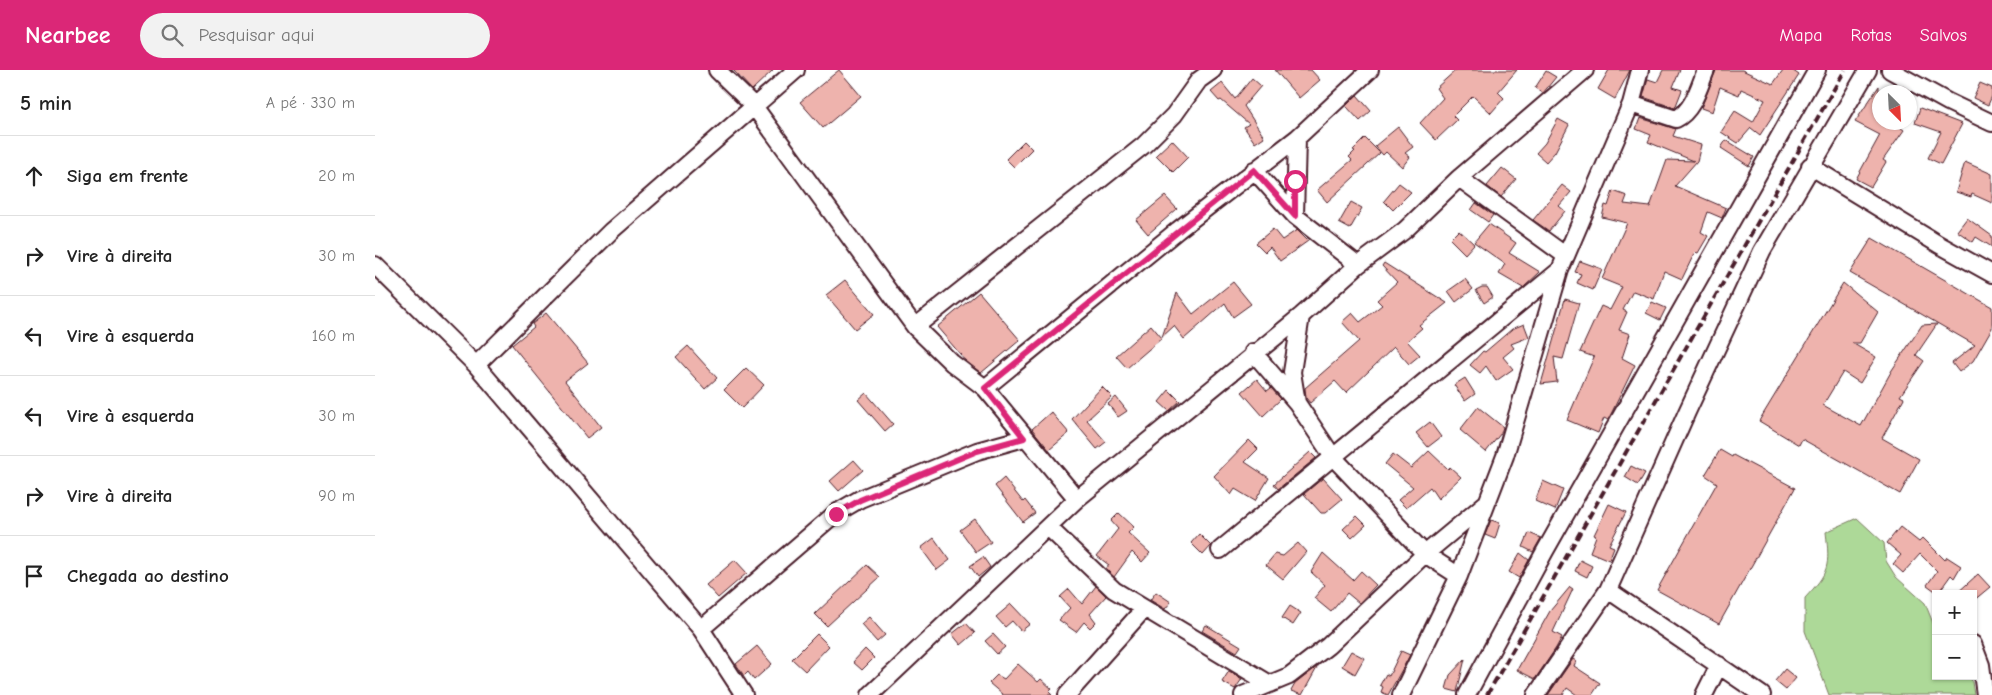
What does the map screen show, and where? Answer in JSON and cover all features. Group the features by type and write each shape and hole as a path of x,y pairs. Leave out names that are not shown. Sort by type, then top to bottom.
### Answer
{"street":[{"path":"717,70 753,105 915,327 952,363 985,388 1024,438 1077,499"},
{"path":"476,366 611,231 795,70"},
{"path":"915,327 1145,146 1174,115 1199,80 1213,70"},
{"path":"985,388 1254,170 1297,138 1371,70"},
{"path":"870,695 1077,499 1253,352 1301,316 1358,265 1405,230 1459,178 1585,70"},
{"path":"1401,695 1459,576 1505,456 1563,263 1631,104 1640,70"},
{"path":"1631,104 1676,119 1684,115 1693,102 1706,70"},
{"path":"1467,695 1545,551 1817,70"},
{"path":"1536,695 1608,590 1687,412 1762,251 1810,166 1868,70"},
{"path":"1890,70 1948,102 1992,123"},
{"path":"1295,216 1297,138"},
{"path":"1810,166 1937,244 1992,274"},
{"path":"1254,170 1295,216 1358,265"},
{"path":"1459,178 1563,263"},
{"path":"1220,550 1563,263"},
{"path":"375,265 476,366 701,629 743,695"},
{"path":"1297,403 1292,372 1301,316"},
{"path":"1253,352 1297,403 1333,457 1425,554 1459,576"},
{"path":"701,629 844,509 860,500 977,451 1024,438"},
{"path":"1243,695 1289,676 1328,646 1425,554 1487,502"},
{"path":"1048,526 1114,590 1270,684"},
{"path":"1608,590 1665,631 1719,665 1761,695"},
{"path":"1067,695 1144,609"},
{"path":"1977,654 1981,665 1985,695"},
{"path":"1704,695 1719,665"}],"green space":[{"path":"1857,518 1884,543 1886,561 1896,577 1925,603 1932,620 1932,680 1972,680 1974,695 1829,695 1805,631 1805,598 1819,582 1826,568 1828,553 1826,532"}],"building":[{"path":"733,70 773,70 752,90"},
{"path":"839,70 861,96 823,128 800,102"},
{"path":"1275,70 1311,70 1320,80 1299,98"},
{"path":"1456,70 1517,70 1498,92 1504,98 1491,113 1473,96 1453,116 1457,120 1436,140 1420,123 1443,98 1436,88"},
{"path":"1609,70 1630,70 1615,99 1598,89"},
{"path":"1663,70 1680,70 1673,87 1682,90 1675,108 1643,97 1648,79 1657,82"},
{"path":"1716,70 1742,70 1773,84 1783,70 1792,70 1799,75 1760,135 1751,128 1738,143 1721,132 1735,111 1753,122 1765,100 1741,89 1739,95 1720,87 1712,112 1701,108"},
{"path":"1546,71 1556,77 1543,93 1535,88"},
{"path":"1252,78 1261,86 1244,106 1264,137 1255,143 1244,127 1249,124 1221,100 1219,101 1211,92 1222,83 1235,99"},
{"path":"1980,83 1992,88 1992,96 1988,105 1973,98"},
{"path":"1357,95 1371,111 1360,121 1346,106"},
{"path":"1872,96 1872,130 1904,130 1883,160 1886,162 1871,187 1856,179 1880,135 1855,122"},
{"path":"1920,108 1962,124 1941,164 1928,158 1941,132 1917,124"},
{"path":"1640,118 1676,129 1673,136 1701,145 1697,161 1675,186 1726,208 1722,218 1708,212 1701,232 1708,236 1698,253 1695,252 1682,279 1664,271 1654,299 1633,291 1623,310 1627,312 1619,330 1630,334 1622,358 1635,365 1608,420 1604,418 1598,433 1567,420 1594,357 1580,352 1601,306 1610,310 1622,287 1602,279 1627,223 1602,217 1605,205 1608,206 1613,191 1627,196 1624,204 1650,207 1667,160 1694,161 1648,142 1651,135 1636,129"},
{"path":"1558,119 1569,125 1555,152 1546,162 1536,153 1545,143"},
{"path":"1398,127 1413,147 1405,153 1410,157 1402,167 1386,152 1383,155 1375,146"},
{"path":"1365,138 1380,153 1327,202 1317,190 1352,160 1349,157 1355,151 1353,150"},
{"path":"1172,140 1188,157 1173,172 1156,155"},
{"path":"1726,140 1754,157 1749,166 1721,148"},
{"path":"1024,141 1032,149 1014,167 1006,159"},
{"path":"1965,162 1992,174 1992,203 1972,194 1971,197 1956,192"},
{"path":"1502,168 1516,179 1501,197 1487,186"},
{"path":"1399,183 1411,192 1393,210 1384,201"},
{"path":"1562,185 1571,192 1559,206 1565,211 1549,231 1533,220"},
{"path":"1165,196 1177,209 1148,234 1136,220"},
{"path":"1351,202 1362,208 1350,229 1339,223"},
{"path":"1476,203 1493,215 1488,222 1471,210"},
{"path":"1967,218 1992,236 1992,247 1976,237 1973,242 1957,231"},
{"path":"1489,224 1516,243 1509,253 1540,272 1523,288 1499,274 1505,264 1474,242"},
{"path":"1273,229 1282,240 1297,230 1308,241 1280,261 1270,247 1265,252 1256,243"},
{"path":"1459,230 1474,244 1465,254 1450,239"},
{"path":"1872,238 1992,307 1992,328 1973,361 1959,372 1952,363 1975,345 1850,273"},
{"path":"1580,261 1602,269 1593,290 1577,283 1581,274 1575,272"},
{"path":"1384,263 1447,303 1419,325 1422,328 1407,341 1420,355 1409,364 1394,347 1346,393 1335,381 1310,403 1306,398 1305,388 1359,341 1342,322 1352,313 1360,322 1382,305 1377,300 1397,282 1382,266"},
{"path":"1465,279 1473,289 1456,302 1448,291"},
{"path":"845,280 874,314 855,329 826,295"},
{"path":"1233,282 1251,304 1233,317 1225,303 1184,339 1174,326 1162,337 1177,293 1193,314"},
{"path":"1843,283 1878,312 1860,343 1852,343 1876,357 1860,383 1843,372 1823,405 1861,426 1892,370 1922,325 1937,324 1916,355 1924,361 1900,396 1904,398 1882,438 1919,459 1900,494 1802,439 1799,445 1759,421"},
{"path":"1487,287 1493,297 1484,303 1476,290"},
{"path":"979,292 1020,340 981,373 966,361 937,327"},
{"path":"1565,299 1579,303 1563,359 1554,357 1557,382 1541,384"},
{"path":"1652,302 1666,308 1660,320 1646,313"},
{"path":"546,313 588,363 565,381 601,427 587,438 512,345 534,327 532,324"},
{"path":"1524,324 1529,337 1511,344 1514,348 1503,357 1513,369 1496,381 1486,366 1480,373 1470,365 1483,351 1485,352 1512,329"},
{"path":"1151,325 1162,338 1127,368 1116,356"},
{"path":"688,346 717,378 705,389 676,357"},
{"path":"746,368 764,385 742,408 724,390"},
{"path":"1465,378 1475,394 1465,401 1454,385"},
{"path":"1257,379 1267,391 1271,388 1281,399 1263,416 1242,392"},
{"path":"1102,387 1112,397 1087,420 1106,442 1097,449 1072,419"},
{"path":"1169,390 1180,401 1169,411 1159,402"},
{"path":"866,393 893,424 885,431 858,400"},
{"path":"1116,397 1127,411 1118,417 1108,404"},
{"path":"1478,407 1503,427 1501,433 1486,452 1460,430"},
{"path":"1051,412 1069,433 1049,450 1032,429"},
{"path":"1430,422 1441,437 1428,447 1416,433"},
{"path":"1249,440 1258,449 1245,462 1269,478 1255,501 1235,489 1231,495 1214,476"},
{"path":"1720,450 1795,488 1719,624 1657,590 1717,483 1705,475"},
{"path":"1429,451 1448,469 1450,467 1461,477 1438,499 1430,487 1406,508 1398,500 1413,487 1385,464 1393,454 1411,468"},
{"path":"1310,452 1316,458 1278,489 1274,484"},
{"path":"854,460 863,470 839,491 830,481"},
{"path":"1631,466 1645,473 1638,485 1625,477"},
{"path":"1004,478 1023,502 1025,500 1035,513 1023,522 995,486"},
{"path":"1323,478 1342,499 1325,513 1321,513 1304,494"},
{"path":"1543,481 1563,490 1555,510 1535,501"},
{"path":"1609,504 1626,512 1609,545 1614,547 1609,560 1590,552 1596,536 1594,535"},
{"path":"1119,513 1134,527 1128,533 1150,553 1142,562 1132,552 1114,577 1106,569 1109,565 1097,556 1118,529 1111,521"},
{"path":"1357,516 1366,525 1352,538 1343,529"},
{"path":"975,519 991,542 976,552 960,530"},
{"path":"1491,520 1500,523 1495,539 1485,535"},
{"path":"1900,527 1919,542 1923,538 1945,560 1947,557 1961,566 1954,578 1951,575 1940,590 1934,590 1927,585 1937,571 1920,554 1903,573 1893,564 1901,555 1887,543"},
{"path":"1529,533 1541,538 1533,552 1523,547"},
{"path":"1199,534 1211,546 1203,555 1191,543"},
{"path":"934,538 950,560 937,570 921,548"},
{"path":"1298,543 1306,552 1283,579 1266,565 1275,554 1283,556"},
{"path":"1323,553 1353,580 1361,571 1376,585 1359,603 1347,593 1331,612 1314,598 1325,585 1311,572"},
{"path":"1520,553 1529,560 1519,578 1509,572"},
{"path":"983,557 990,567 978,577 970,566"},
{"path":"735,560 747,573 718,598 706,585"},
{"path":"1580,560 1592,566 1587,577 1575,571"},
{"path":"867,565 880,577 827,626 815,614"},
{"path":"1978,574 1990,587 1977,598 1977,590 1960,590"},
{"path":"1096,586 1106,596 1090,614 1096,622 1090,628 1084,622 1076,632 1059,620 1070,608 1060,597 1069,589 1082,604"},
{"path":"1570,587 1573,589 1553,632 1562,637 1556,648 1535,679 1517,670 1550,611"},
{"path":"1156,592 1171,602 1165,609 1150,600"},
{"path":"1011,604 1030,624 1021,631 1012,621 1005,627 996,617"},
{"path":"1290,606 1301,613 1293,625 1282,618"},
{"path":"869,617 885,635 877,642 861,624"},
{"path":"966,623 975,633 961,645 952,634"},
{"path":"1206,625 1241,646 1237,652 1202,631"},
{"path":"817,634 829,646 805,671 792,659"},
{"path":"993,634 1005,647 997,654 985,641"},
{"path":"757,646 772,664 754,680 748,672 744,676 736,664"},
{"path":"865,649 874,658 862,670 853,662"},
{"path":"1351,651 1364,658 1355,674 1342,666"},
{"path":"1401,651 1410,655 1388,695 1381,692 1383,687 1380,685 1386,674 1389,676"},
{"path":"1465,659 1457,692 1446,689 1450,675"},
{"path":"1573,659 1576,661 1574,666 1600,683 1592,695 1577,695 1567,688 1563,695 1548,695"},
{"path":"1018,664 1038,682 1041,679 1052,689 1049,692 1052,695 1003,695 989,683 997,675 1004,679"},
{"path":"1318,666 1302,695 1291,691 1295,684"},
{"path":"1785,669 1796,678 1786,690 1775,681"},
{"path":"1229,671 1242,679 1235,689 1222,682"}],"railway":[{"path":"1487,695 1845,70"}],"route":[{"path":"836,514 860,500 977,451 1024,438 985,388 1254,170 1295,216 1295,181"}]}
